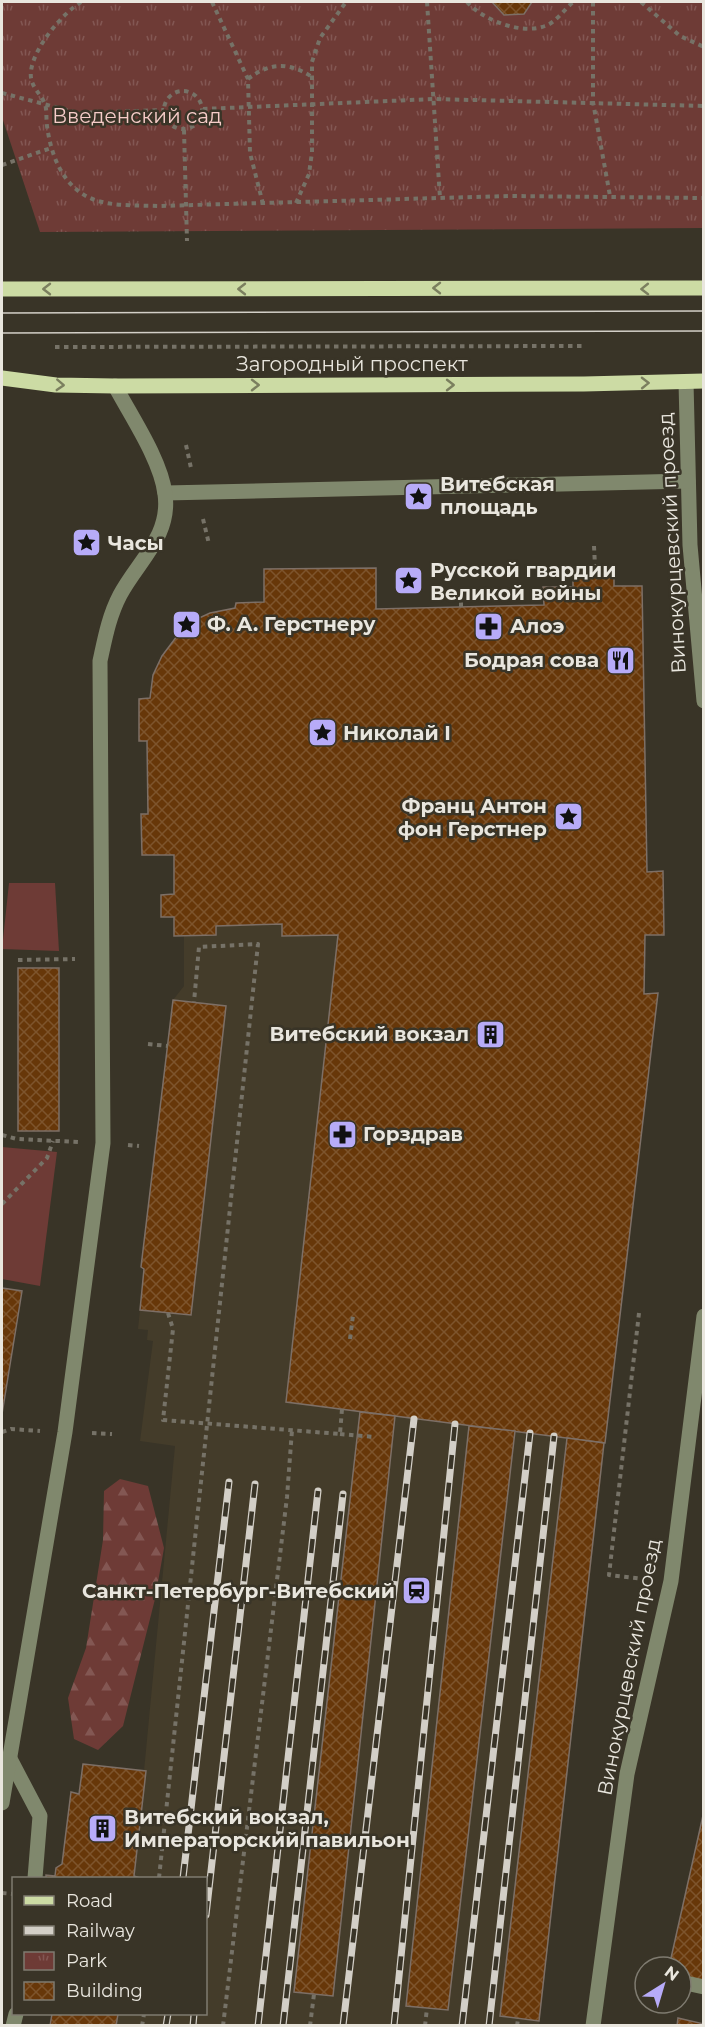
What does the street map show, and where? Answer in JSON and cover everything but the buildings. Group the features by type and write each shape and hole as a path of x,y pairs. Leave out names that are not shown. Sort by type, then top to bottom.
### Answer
{"main road":[{"path":"2,289 704,288"},
{"name":"Загородный проспект","path":"2,378 56,385 115,386 704,381"}],"street":[{"name":"Винокурцевский проезд","path":"686,382 690,545 704,701"},
{"path":"2,1803 65,1432 103,1143 100,661 108,625 120,594 155,544 164,521 165,493 147,445 115,386"},
{"path":"165,493 688,480"},
{"name":"Винокурцевский проезд","path":"593,2025 627,1774 671,1581 704,1316"},
{"path":"9,1757 40,1816 34,1877"}],"path":[{"path":"81,2 63,13 47,35 31,70 33,88 45,104 51,148 58,166 71,185 90,198 158,206 440,198 610,196 704,198"},
{"path":"212,2 248,79 250,153 263,204"},
{"path":"296,203 309,174 312,62 320,38 346,2"},
{"path":"427,2 440,198"},
{"path":"467,2 501,23 524,30 546,26 573,2"},
{"path":"593,2 593,102 610,196"},
{"path":"641,2 680,36 704,47"},
{"path":"248,79 259,70 273,65 287,65 300,69 312,78"},
{"path":"183,90 193,92 200,99 203,109 201,119 194,126 184,129 174,127 166,120 164,110 166,100 173,93 183,90"},
{"path":"2,93 78,113 164,110"},
{"path":"203,109 434,99 704,106"},
{"path":"184,129 187,241"},
{"path":"2,165 51,148"},
{"path":"55,347 584,346"},
{"path":"594,546 595,566"},
{"path":"460,591 460,607"},
{"path":"159,1877 258,944 199,947 194,1002"},
{"path":"18,960 59,959"},
{"path":"148,1044 168,1046"},
{"path":"2,1135 17,1139 139,1146"},
{"path":"2,1204 47,1158 53,1141"},
{"path":"168,1313 173,1329 163,1420 375,1437"},
{"path":"639,1313 609,1575 671,1581"},
{"path":"350,1339 353,1315"},
{"path":"340,1434 342,1409"},
{"path":"223,2025 284,1520 292,1430"},
{"path":"2,1893 9,1893"},
{"path":"310,2025 314,1994"},
{"path":"425,2025 427,2008"},
{"path":"517,2025 518,2019"}],"shaded area":[{"path":"282,924 282,936 338,935 286,1402 605,1443 539,2025 116,2026 118,2015 207,2015 207,1877 134,1876 175,1446 140,1441 153,1341 147,1340 148,1330 138,1329 140,1310 191,1315 226,1007 173,1000 184,986 184,935 216,935 216,926"}],"green space":[{"name":"Введенский сад","path":"2,2 703,2 703,228 40,232 2,117"},
{"path":"9,883 55,883 59,951 2,949"},
{"path":"2,1147 57,1152 40,1286 2,1279"},
{"path":"120,1479 148,1486 164,1548 155,1599 123,1726 98,1750 74,1739 68,1698 86,1648 103,1540 104,1491"}],"tram line":[{"path":"2,313 704,311"},
{"path":"2,333 704,331"}],"railway":[{"path":"343,2026 414,1419"},
{"path":"394,2026 455,1424"},
{"path":"462,2026 530,1433"},
{"path":"489,2026 554,1436"},
{"path":"183,1877 229,1482"},
{"path":"207,1906 255,1484"},
{"path":"258,2026 318,1491"},
{"path":"283,2026 343,1494"},
{"path":"166,2026 168,2015"},
{"path":"193,2026 194,2015"}],"place":[{"name":"Витебская площадь","path":"419,496"},
{"name":"Часы","path":"87,543"},
{"name":"Русской гвардии Великой войны","path":"409,581"},
{"name":"Ф. А. Герстнеру","path":"186,624"},
{"name":"Алоэ","path":"489,626"},
{"name":"Бодрая сова","path":"620,660"},
{"name":"Николай I","path":"322,733"},
{"name":"Франц Антон фон Герстнер","path":"568,817"},
{"name":"Витебский вокзал","path":"490,1034"},
{"name":"Горздрав","path":"342,1134"},
{"name":"Санкт-Петербург-Витебский","path":"416,1591"},
{"name":"Витебский вокзал, Императорский павильон","path":"103,1829"}]}
